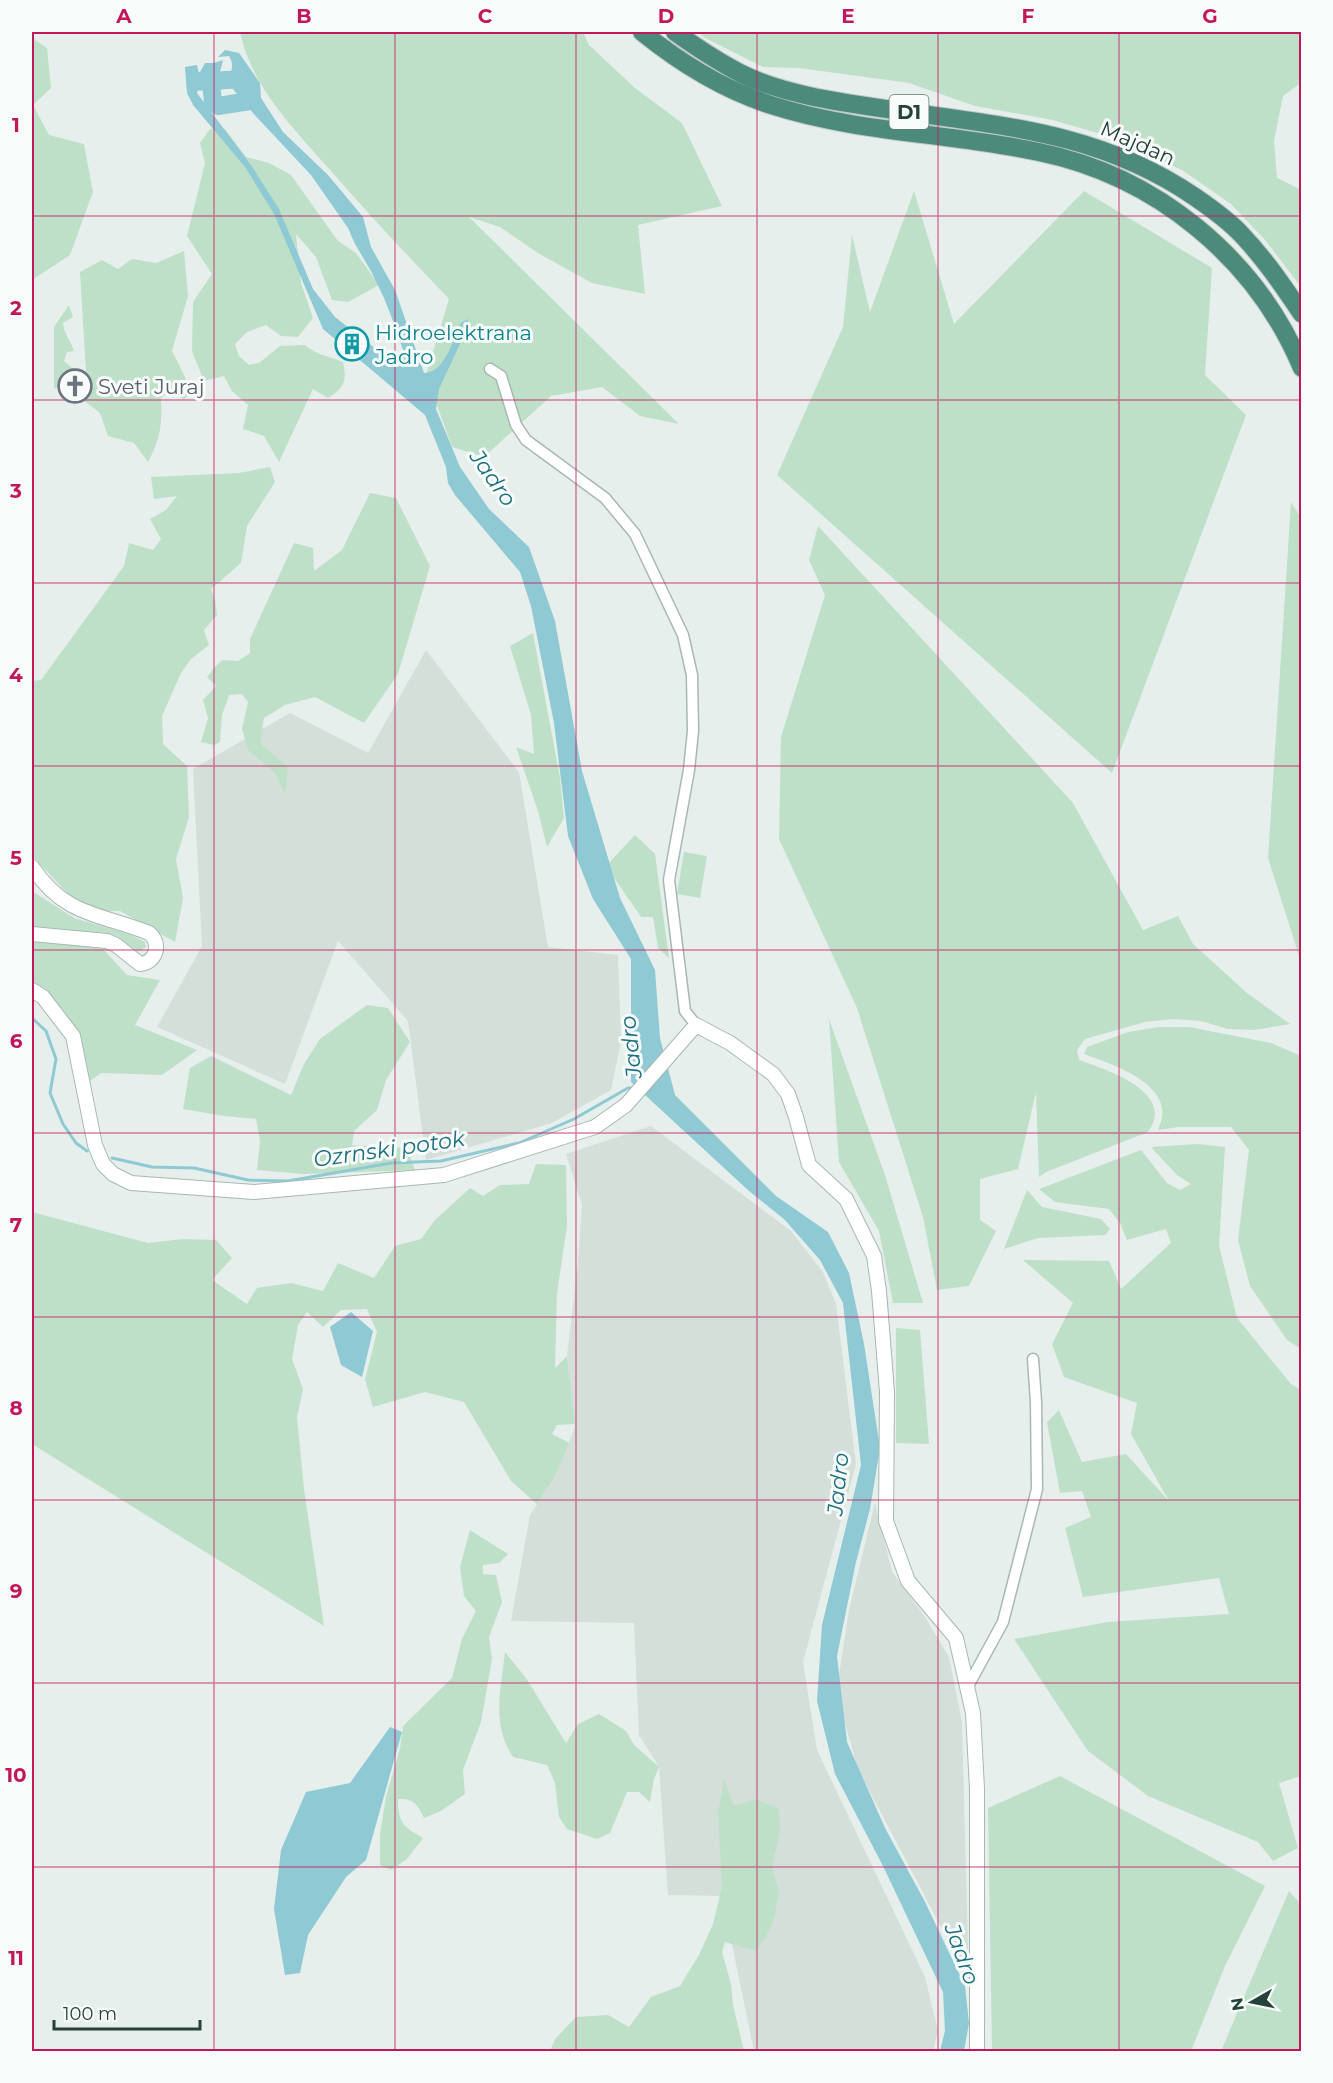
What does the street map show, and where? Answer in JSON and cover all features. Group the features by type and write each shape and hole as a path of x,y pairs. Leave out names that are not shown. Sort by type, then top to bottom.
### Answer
{"highway":[{"name":"Majdan","path":"642,32 681,60 725,86 771,105 845,123 1038,151 1105,171 1154,196 1220,246 1263,299 1302,368"},
{"name":"Majdan","path":"675,32 699,50 742,74 776,86 834,101 1044,133 1091,145 1140,164 1208,206 1240,233 1278,277 1302,314"}],"street":[{"path":"490,369 501,376 516,425 526,440 605,498 635,534 683,635 692,675 693,731 689,770 669,880 685,1011 696,1025 772,1074 783,1087 788,1094 796,1117 809,1165 846,1199 874,1256 887,1392 886,1521 908,1581 956,1638 973,1713 977,1789 977,2052"},
{"path":"32,867 51,891 68,905 92,916 149,933 156,947 153,959 149,963 141,964 107,941 32,934"},
{"path":"32,990 43,997 73,1036 95,1145 103,1164 113,1174 131,1183 254,1192 444,1175 595,1127 626,1105 696,1025"},
{"path":"967,1688 1003,1622 1037,1490 1033,1359"}],"shaded area":[{"path":"426,650 519,772 548,947 618,955 621,1042 611,1090 552,1123 426,1160 408,1021 338,941 285,1084 157,1027 202,946 193,769 290,713 368,753"},
{"path":"651,1126 791,1231 823,1272 836,1304 856,1464 803,1662 817,1750 925,1977 938,2031 933,2051 754,2051 722,1896 668,1895 659,1767 639,1735 634,1623 511,1621 530,1515 555,1477 575,1427 567,1356 582,1205 566,1154"},
{"path":"875,1503 892,1572 925,1617 949,1657 962,1722 969,1984 858,1769 843,1716 838,1681 849,1610"}],"green space":[{"path":"240,32 583,32 589,45 635,88 682,123 722,206 638,225 645,294 592,283 538,253 500,227 469,217 679,424 640,416 602,387 551,396 484,457 452,447 426,375 449,299 360,204 276,107 254,71"},
{"path":"697,32 1301,32 1301,83 1283,96 1274,141 1277,178 1300,189 1301,193 1301,287 1266,241 1231,204 1182,170 1104,135 1053,120 975,106 909,83 799,68 763,67"},
{"path":"32,38 47,48 51,88 33,105 49,135 84,144 93,192 70,255 32,280"},
{"path":"210,129 225,129 246,157 269,163 291,175 338,241 356,253 379,285 348,302 332,300 316,257 296,234 301,283 313,318 298,337 281,336 266,325 247,332 235,344 239,356 249,365 259,363 280,346 305,345 318,353 343,362 345,374 341,387 328,398 313,389 279,462 264,436 243,429 248,405 232,391 224,376 204,381 192,351 193,302 212,274 187,236 205,163 200,143"},
{"path":"914,191 954,324 1084,191 1212,268 1205,375 1246,415 1112,773 777,475 843,327 852,235 870,312"},
{"path":"184,251 188,296 172,351 192,391 184,399 169,392 161,398 160,431 148,462 134,443 108,436 100,413 83,400 85,380 73,378 54,389 54,327 69,305 73,317 63,323 74,351 67,352 64,361 72,368 86,371 80,272 102,260 118,269 132,259 156,263"},
{"path":"270,467 275,482 247,526 241,563 211,589 217,615 204,630 209,645 191,659 181,673 162,716 163,744 187,766 189,817 176,859 183,898 175,942 120,911 100,911 76,902 32,856 32,681 41,680 124,566 129,543 153,550 161,539 150,519 166,510 177,496 154,499 151,477 239,473"},
{"path":"370,493 396,498 430,566 398,674 364,723 315,697 285,705 264,718 260,743 288,767 285,794 275,773 248,750 242,729 248,702 242,694 229,695 222,715 220,742 214,745 201,742 208,718 203,700 216,686 207,677 222,660 238,661 250,653 250,639 294,543 313,548 314,571 342,550"},
{"path":"1291,502 1302,519 1301,962 1268,858"},
{"path":"818,526 1073,803 1143,930 1178,916 1193,944 1247,993 1290,1024 1254,1030 1228,1029 1201,1021 1173,1019 1145,1022 1085,1039 1077,1050 1079,1060 1106,1070 1135,1085 1146,1094 1153,1105 1155,1118 1148,1132 1046,1172 1039,1177 1036,1092 1018,1169 980,1179 980,1220 996,1231 969,1286 937,1290 923,1217 857,1008 779,839 781,737 825,595 809,560"},
{"path":"533,633 560,778 564,818 547,847 538,811 516,747 534,754 531,715 510,646"},
{"path":"635,835 655,854 669,958 658,948 653,917 641,917 606,866"},
{"path":"684,852 707,856 700,898 677,894"},
{"path":"35,893 74,918 129,934 145,942 146,947 139,951 107,933 32,927 32,894"},
{"path":"32,940 103,949 127,975 160,980 135,1025 197,1050 162,1075 101,1073 90,1081 80,1034 47,990 32,981"},
{"path":"367,1005 388,1008 410,1042 386,1080 377,1110 354,1131 352,1145 407,1148 415,1170 303,1174 257,1170 260,1141 256,1119 183,1109 190,1068 211,1056 291,1095 304,1064 320,1039"},
{"path":"829,1019 885,1175 923,1303 893,1303 879,1231 839,1162"},
{"path":"1159,1027 1189,1027 1271,1043 1301,1056 1301,1349 1287,1340 1250,1286 1238,1240 1249,1150 1231,1127 1178,1127 1158,1130 1162,1119 1161,1105 1156,1094 1147,1084 1121,1069 1084,1054 1087,1047 1128,1032"},
{"path":"1198,1144 1225,1147 1219,1246 1237,1318 1291,1384 1301,1390 1301,1776 1279,1783 1298,1848 1273,1861 1258,1842 1148,1796 1088,1751 1014,1639 1108,1622 1229,1614 1219,1578 1083,1597 1065,1528 1091,1517 1082,1491 1060,1493 1047,1422 1059,1410 1082,1462 1126,1454 1169,1501 1131,1434 1137,1403 1064,1377 1052,1344 1073,1303 1023,1260 1109,1261 1121,1289 1171,1243 1166,1229 1127,1240 1120,1223 1109,1209 1055,1202 1039,1189 1141,1150 1167,1183 1180,1190 1191,1184 1177,1175 1151,1147"},
{"path":"536,1164 566,1165 567,1226 557,1293 555,1368 567,1356 575,1424 557,1425 552,1434 569,1443 555,1477 537,1504 511,1481 464,1402 425,1392 373,1407 365,1379 377,1332 367,1309 341,1310 323,1327 307,1312 298,1325 292,1359 303,1389 297,1417 304,1489 324,1626 32,1444 32,1212 148,1243 183,1239 216,1240 232,1258 212,1280 247,1304 257,1288 291,1283 323,1291 338,1263 374,1278 395,1246 421,1239 435,1220 470,1188 483,1196 500,1185 529,1184"},
{"path":"1027,1190 1042,1207 1101,1219 1110,1229 1105,1235 1038,1238 1004,1249"},
{"path":"896,1328 920,1330 929,1444 896,1443"},
{"path":"470,1530 508,1554 499,1563 483,1565 483,1574 496,1575 502,1602 489,1637 492,1659 481,1722 463,1770 465,1794 441,1811 424,1818 415,1803 398,1799 399,1813 403,1823 423,1838 407,1859 391,1870 380,1865 380,1833 403,1726 452,1678 462,1639 476,1611 464,1596 460,1567"},
{"path":"505,1652 526,1678 566,1743 578,1724 599,1714 626,1731 634,1745 659,1767 654,1779 650,1802 639,1792 627,1792 610,1833 597,1839 567,1829 559,1817 555,1783 547,1765 513,1757 506,1745 499,1706"},
{"path":"1060,1776 1265,1886 1225,1966 1191,2051 992,2051 988,1808"},
{"path":"724,1780 734,1806 755,1799 779,1809 780,1830 772,1868 779,1892 774,1919 766,1937 756,1951 725,1942 722,1952 731,1984 733,2005 744,2051 550,2051 555,2039 576,2017 608,2015 629,2027 651,1997 680,1986 699,1955 713,1924 722,1887 718,1813"},
{"path":"1289,1891 1301,1904 1301,2051 1221,2051"}],"water":[{"name":"Jadro","path":"225,50 239,53 260,83 261,98 283,132 328,175 363,217 371,247 395,290 424,373 431,372 443,361 461,323 468,319 467,329 439,389 436,409 460,467 489,509 529,547 555,621 582,771 620,898 655,970 660,1038 675,1095 776,1196 828,1232 849,1273 864,1344 880,1448 870,1509 856,1562 837,1656 847,1742 885,1828 925,1902 965,1986 969,2023 964,2051 940,2051 945,2031 943,1992 883,1866 835,1774 817,1701 822,1625 861,1465 843,1303 820,1260 784,1219 749,1191 631,1082 631,959 593,899 568,836 554,723 531,606 520,572 455,495 448,483 446,467 425,415 323,329 274,214 245,167 193,105 187,93 185,67 197,65 199,74 205,63 223,60 216,88 210,96 204,86 198,89 197,93 251,165 279,209 313,289 335,317 399,367 403,350 395,326 384,298 348,228 311,175 252,112 238,84 227,83 232,69 231,59 229,56 218,57"},
{"path":"351,1312 373,1331 362,1377 341,1365 330,1327"},
{"path":"390,1727 402,1732 366,1860 346,1877 308,1935 300,1973 285,1975 274,1909 281,1850 306,1792 350,1783"}],"waterway":[{"name":"Jadro","path":"195,81 237,80 247,92"},
{"path":"211,83 213,102 218,106 250,101"},
{"name":"Ozrnski potok","path":"32,1018 46,1031 56,1059 50,1093 63,1124 76,1143 87,1151"},
{"name":"Ozrnski potok","path":"112,1158 152,1167 194,1168 248,1180 288,1181 391,1163 441,1161 519,1143 574,1119 628,1088 634,1088"}],"place":[{"name":"Hidroelektrana Jadro","path":"352,344"},
{"name":"Sveti Juraj","path":"75,386"}]}
